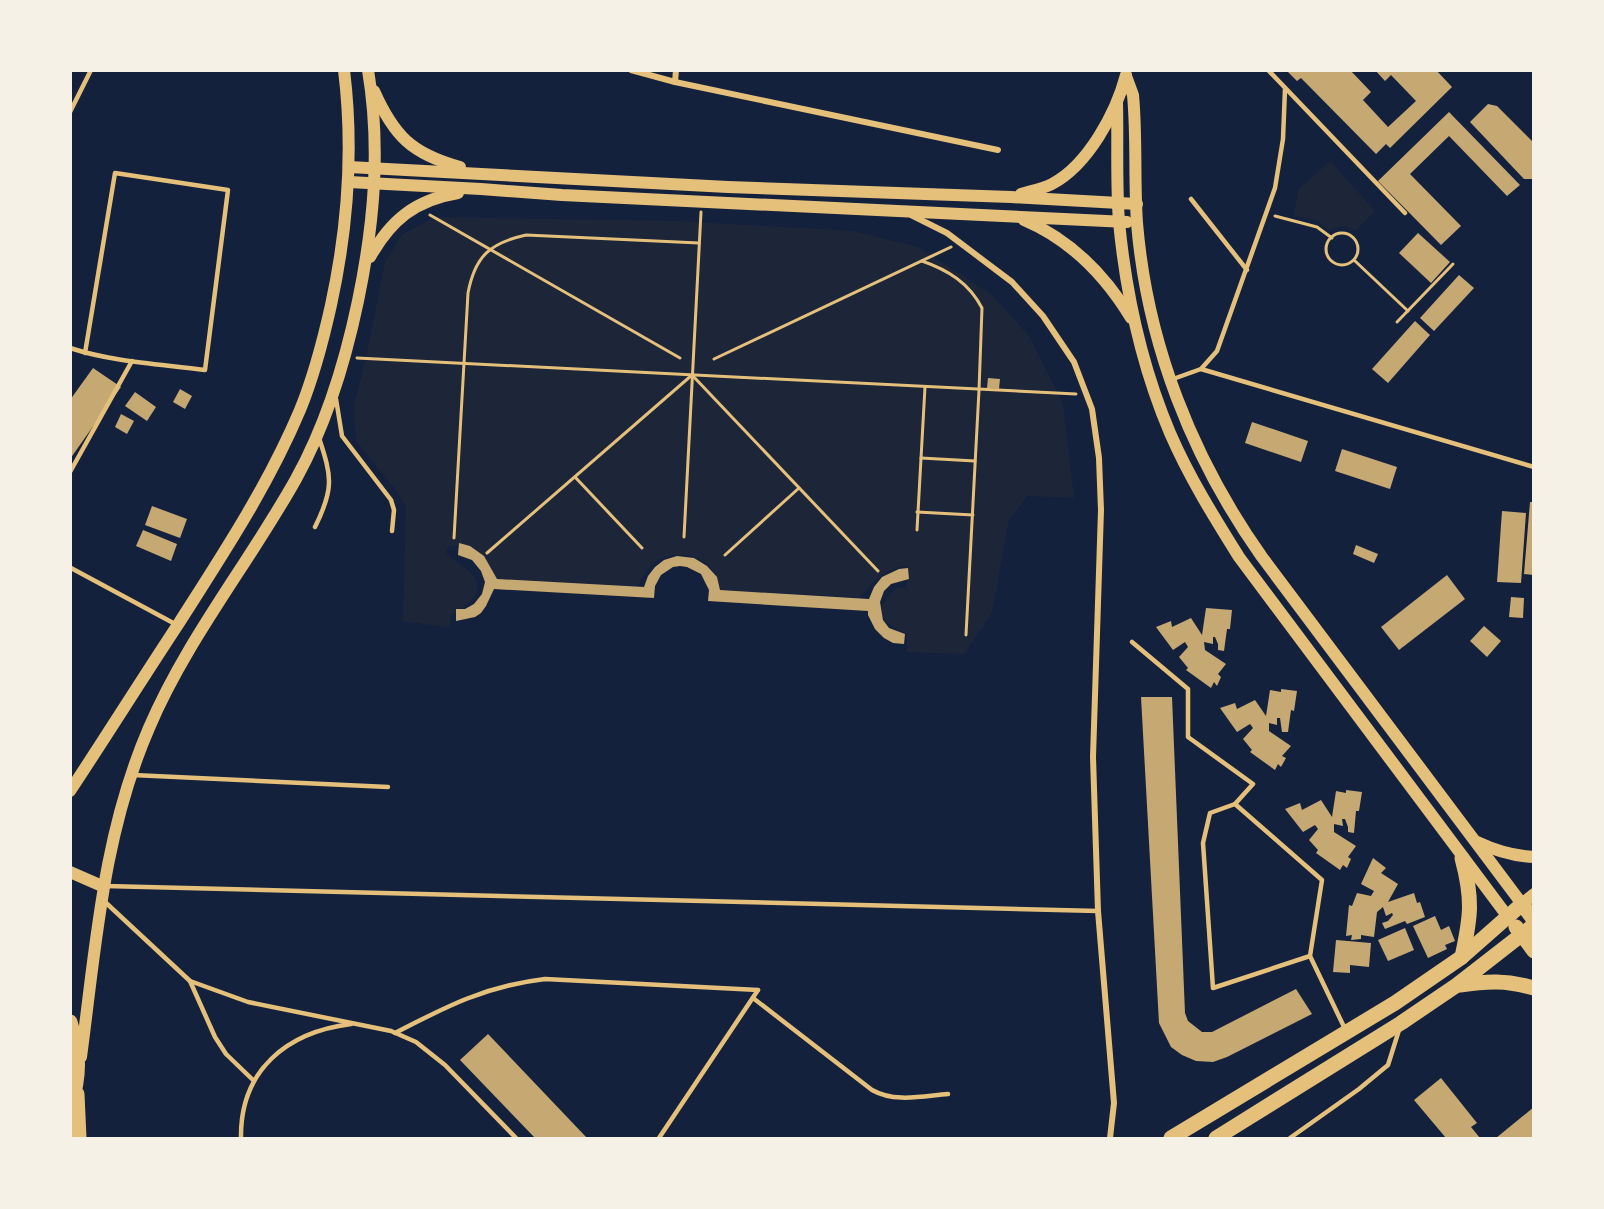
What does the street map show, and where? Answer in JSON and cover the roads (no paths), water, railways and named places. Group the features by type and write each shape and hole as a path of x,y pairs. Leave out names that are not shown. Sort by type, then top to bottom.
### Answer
{"main road":[{"path":"70,791 238,531 274,466 301,408 326,327 341,260 346,221 349,167 344,70"},
{"path":"1011,197 1052,184 1072,170 1089,152 1117,103 1126,74"},
{"path":"1126,74 1133,95 1137,223 1151,316 1169,381 1210,473 1245,532 1476,841 1528,899 1533,920"},
{"path":"70,1107 78,1080 101,892 131,775 164,694 295,480 318,434 346,358 372,225 375,128 369,76"},
{"path":"369,76 384,113 398,134 418,151 445,163 480,173"},
{"path":"1117,103 1119,222 1135,324 1171,434 1210,510 1239,557 1462,858 1508,917 1528,930 1533,951"},
{"path":"349,167 728,187 1137,204"},
{"path":"349,182 562,195 1137,223"},
{"path":"366,263 382,235 399,217 415,207 446,195 481,189"},
{"path":"1015,216 1059,238 1086,260 1121,301 1135,324"},
{"path":"1476,841 1494,850 1533,858"},
{"path":"1462,858 1470,887 1471,907 1462,957"},
{"path":"70,872 101,892"},
{"path":"1172,1138 1347,1033 1462,957 1528,899"},
{"path":"1216,1138 1401,1023 1456,985 1528,930"},
{"path":"1456,985 1489,981 1513,982 1533,988"},
{"path":"70,1022 75,1036 79,1138"}],"street":[{"path":"631,70 675,82 998,150"},
{"path":"675,82 676,70"},
{"path":"902,210 947,233 1012,282 1043,316 1074,362 1092,409 1099,458 1101,510 1093,757 1098,911 1114,1103 1110,1138"}],"lane":[{"path":"70,112 91,70"},
{"path":"1268,70 1405,213"},
{"path":"1169,381 1201,369 1217,351 1266,214 1280,164 1285,89"},
{"path":"70,348 85,353 132,361 204,370 228,190 115,173 85,353"},
{"path":"1191,199 1247,270"},
{"path":"70,472 132,361"},
{"path":"1201,369 1533,467"},
{"path":"335,393 342,436 391,500 394,510 392,531"},
{"path":"315,527 324,509 330,482 329,470 318,434"},
{"path":"71,568 177,625"},
{"path":"1132,642 1188,689 1188,737 1254,784 1235,804 1210,813 1203,843 1213,988 1310,956"},
{"path":"131,775 388,787"},
{"path":"1235,804 1322,880 1310,956 1347,1033"},
{"path":"101,892 1098,911"},
{"path":"101,892 190,981 215,1037 226,1054 254,1080"},
{"path":"395,1032 447,1006 480,993 514,983 545,979 758,990 659,1138"},
{"path":"190,981 248,1002 395,1032 416,1042 445,1065 514,1138"},
{"path":"753,998 884,1097 905,1098 948,1094"},
{"path":"241,1138 243,1105 254,1080 267,1062 291,1044 327,1027 356,1023"},
{"path":"1290,1138 1359,1089 1388,1065 1393,1055 1401,1023"}]}
